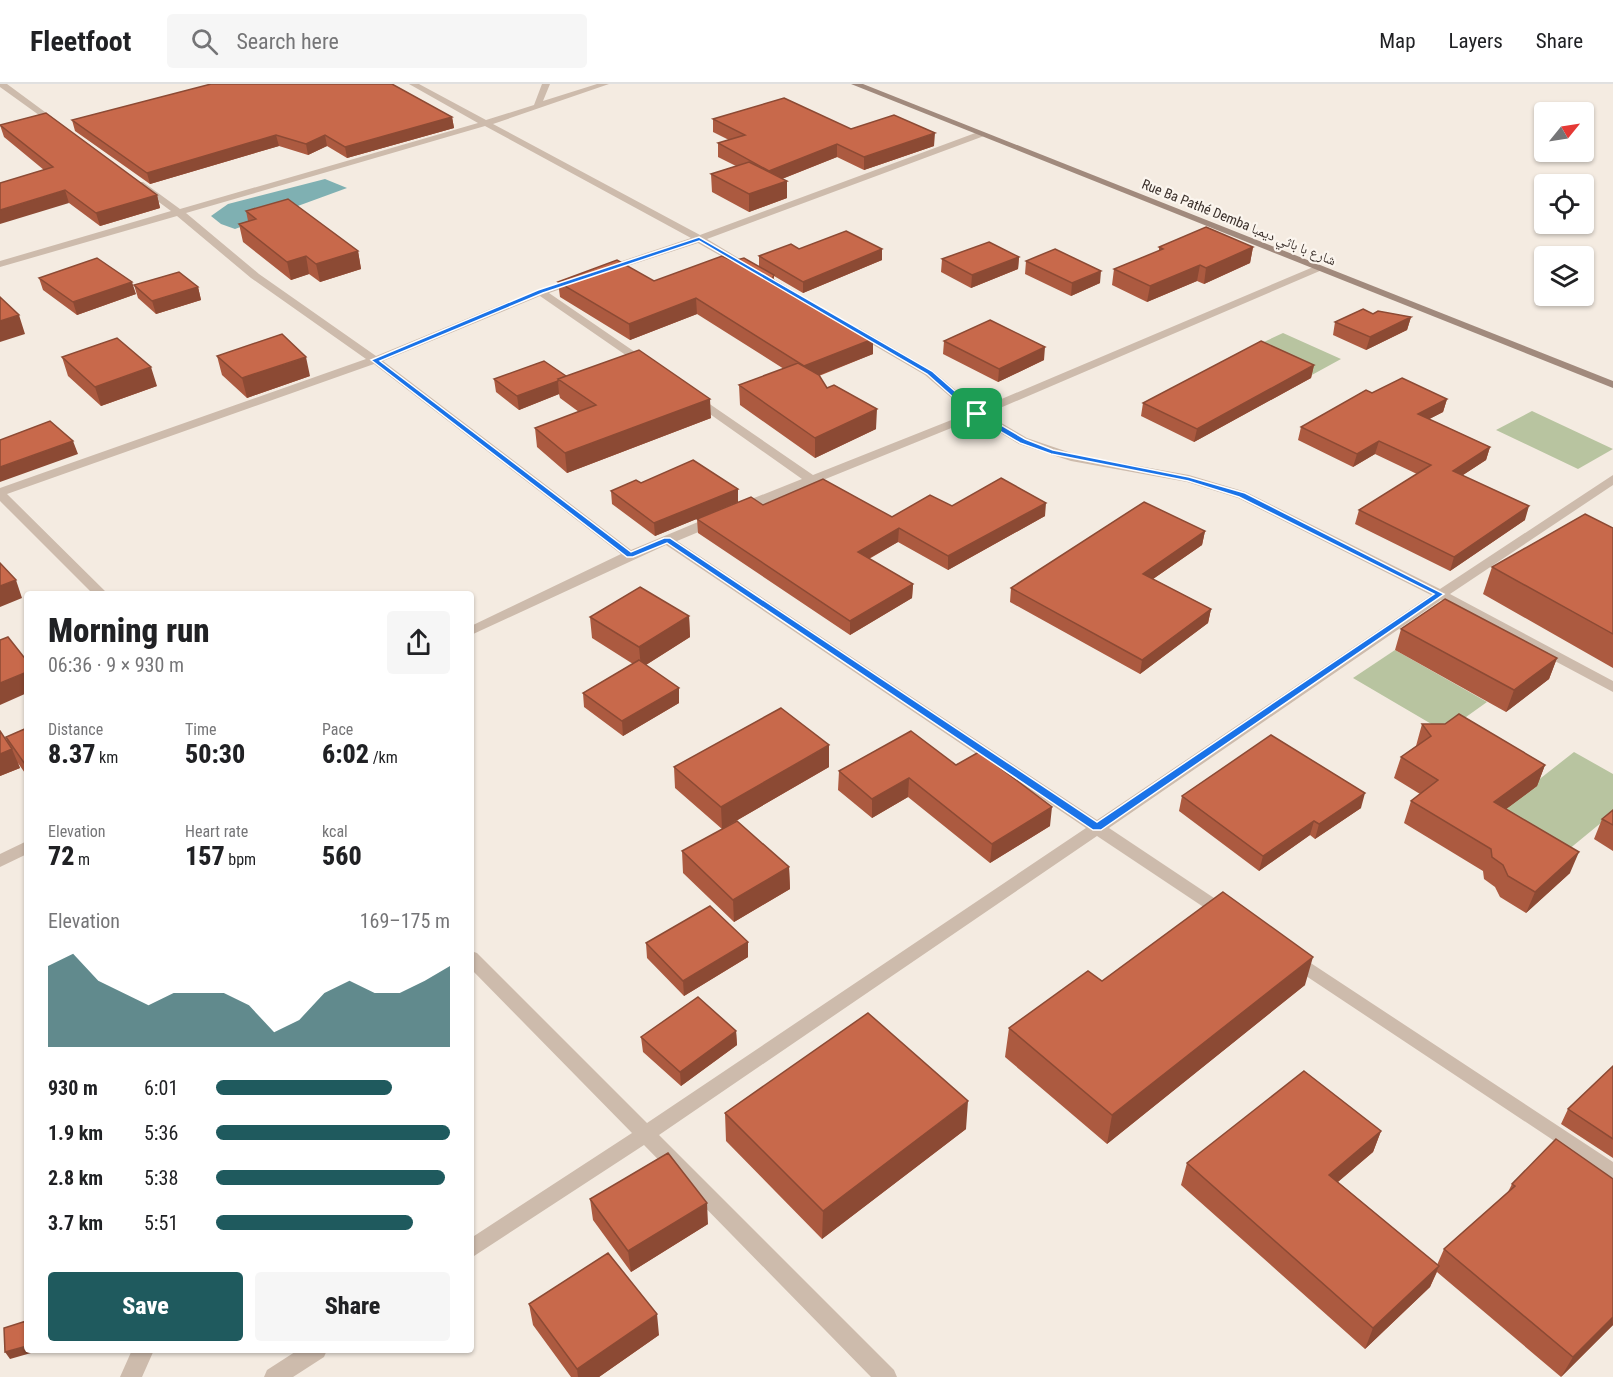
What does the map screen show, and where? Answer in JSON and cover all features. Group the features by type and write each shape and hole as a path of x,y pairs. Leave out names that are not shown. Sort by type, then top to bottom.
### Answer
{"street":[{"path":"2,84 68,132"},
{"path":"413,84 759,274"},
{"path":"537,107 546,84"},
{"path":"0,264 487,123 605,84"},
{"name":"Rue Ba Pathé Demba شارع با باثي ديمبا","path":"855,84 1613,385"},
{"path":"98,591 0,493 375,360 541,292 699,239 981,134"},
{"path":"133,179 180,213 255,276 375,360 630,555"},
{"path":"474,630 630,555 810,479 977,414 1318,268"},
{"path":"541,292 656,372"},
{"path":"848,326 929,373 977,414 1023,441 1051,452 1189,479 1242,495 1440,594 1613,687"},
{"path":"685,392 810,479"},
{"path":"474,1247 645,1136 1440,594 1613,480"},
{"path":"667,540 1236,920"},
{"path":"0,861 24,849"},
{"path":"1276,946 1613,1172"},
{"path":"474,961 886,1377"},
{"path":"131,1377 142,1353"},
{"path":"275,1377 311,1353"}],"green space":[{"path":"1283,333 1341,359 1310,376 1251,348"},
{"path":"1532,411 1613,449 1578,469 1496,430"},
{"path":"1395,650 1487,702 1445,732 1353,678"},
{"path":"1574,752 1613,774 1613,813 1557,859 1490,818"}],"water":[{"path":"325,179 347,188 235,229 221,224 211,216 228,204"}],"building":[{"path":"211,84 392,84 452,117 345,147 325,135 306,144 276,135 147,173 72,120"},
{"path":"784,98 851,129 894,115 935,133 864,157 837,144 769,171 718,143 745,135 713,119"},
{"path":"46,113 157,195 96,213 65,190 0,210 0,183 53,167 0,125"},
{"path":"749,162 787,181 749,194 711,174"},
{"path":"288,199 358,251 316,264 306,256 287,262 239,224 256,219 246,211"},
{"path":"1206,227 1253,247 1206,268 1200,265 1150,286 1114,269 1163,249 1159,247"},
{"path":"846,231 882,249 803,282 759,256 791,244 799,249"},
{"path":"989,242 1019,257 972,275 942,259"},
{"path":"1055,249 1101,271 1072,283 1026,261"},
{"path":"722,256 733,261 744,258 774,275 772,279 873,339 804,366 696,298 629,324 558,282 617,260 654,281"},
{"path":"97,258 132,282 73,302 39,278"},
{"path":"179,272 198,287 152,301 134,285"},
{"path":"0,297 19,315 0,321"},
{"path":"1363,309 1373,314 1378,311 1411,317 1370,337 1335,322"},
{"path":"990,320 1045,347 999,369 944,341"},
{"path":"282,334 306,357 242,378 217,356"},
{"path":"117,338 151,367 95,387 62,357"},
{"path":"1261,341 1314,365 1197,429 1143,403"},
{"path":"639,350 710,399 565,453 535,428 596,405 558,379"},
{"path":"544,361 566,376 517,396 494,379"},
{"path":"798,363 819,375 827,388 834,385 877,409 815,438 739,385"},
{"path":"1402,378 1447,399 1418,414 1490,447 1453,471 1529,506 1454,557 1359,510 1431,465 1379,441 1357,454 1301,427 1366,390 1372,393"},
{"path":"50,421 73,441 0,467 0,440"},
{"path":"693,460 738,489 654,523 611,491 636,480 641,483"},
{"path":"1001,478 1046,503 948,556 899,528 858,552 913,584 850,621 697,519 751,497 763,505 823,479 892,517 930,495 952,506"},
{"path":"1144,502 1205,531 1143,574 1211,609 1142,660 1011,588"},
{"path":"1585,514 1613,528 1613,634 1492,567"},
{"path":"0,563 16,580 0,586"},
{"path":"640,587 689,616 639,647 590,617"},
{"path":"1445,599 1557,658 1514,690 1401,629"},
{"path":"8,637 24,657 24,673 0,683 0,640"},
{"path":"639,660 679,688 622,721 583,693"},
{"path":"781,708 829,745 721,807 674,767"},
{"path":"1459,714 1545,765 1494,802 1579,852 1535,892 1508,876 1503,865 1492,857 1491,849 1411,801 1438,780 1401,757 1431,736 1422,724 1445,724"},
{"path":"24,729 24,763 6,737"},
{"path":"0,731 12,749 0,754"},
{"path":"911,731 956,765 979,752 1052,807 992,844 909,778 872,799 839,771"},
{"path":"1271,735 1365,793 1319,824 1314,821 1263,856 1182,796"},
{"path":"1613,810 1613,825 1602,819"},
{"path":"737,821 789,867 733,900 682,851"},
{"path":"1223,892 1313,957 1112,1115 1009,1028 1088,971 1102,981"},
{"path":"710,906 748,942 683,981 646,943"},
{"path":"698,997 736,1031 680,1072 641,1037"},
{"path":"868,1013 968,1101 823,1211 725,1113"},
{"path":"1613,1066 1613,1139 1568,1109"},
{"path":"1304,1071 1381,1131 1329,1175 1439,1266 1373,1328 1187,1163"},
{"path":"1556,1139 1613,1179 1613,1317 1573,1357 1444,1249 1515,1186 1512,1184"},
{"path":"668,1153 707,1203 628,1251 590,1199"},
{"path":"608,1253 657,1314 577,1369 529,1304"},
{"path":"24,1322 24,1347 5,1352 4,1328"}],"route":[{"path":"699,239 929,373 977,414 1023,441 1051,452 1189,479 1242,495 1440,594 1097,827 667,540 630,555 375,360 541,292 699,239"}]}
